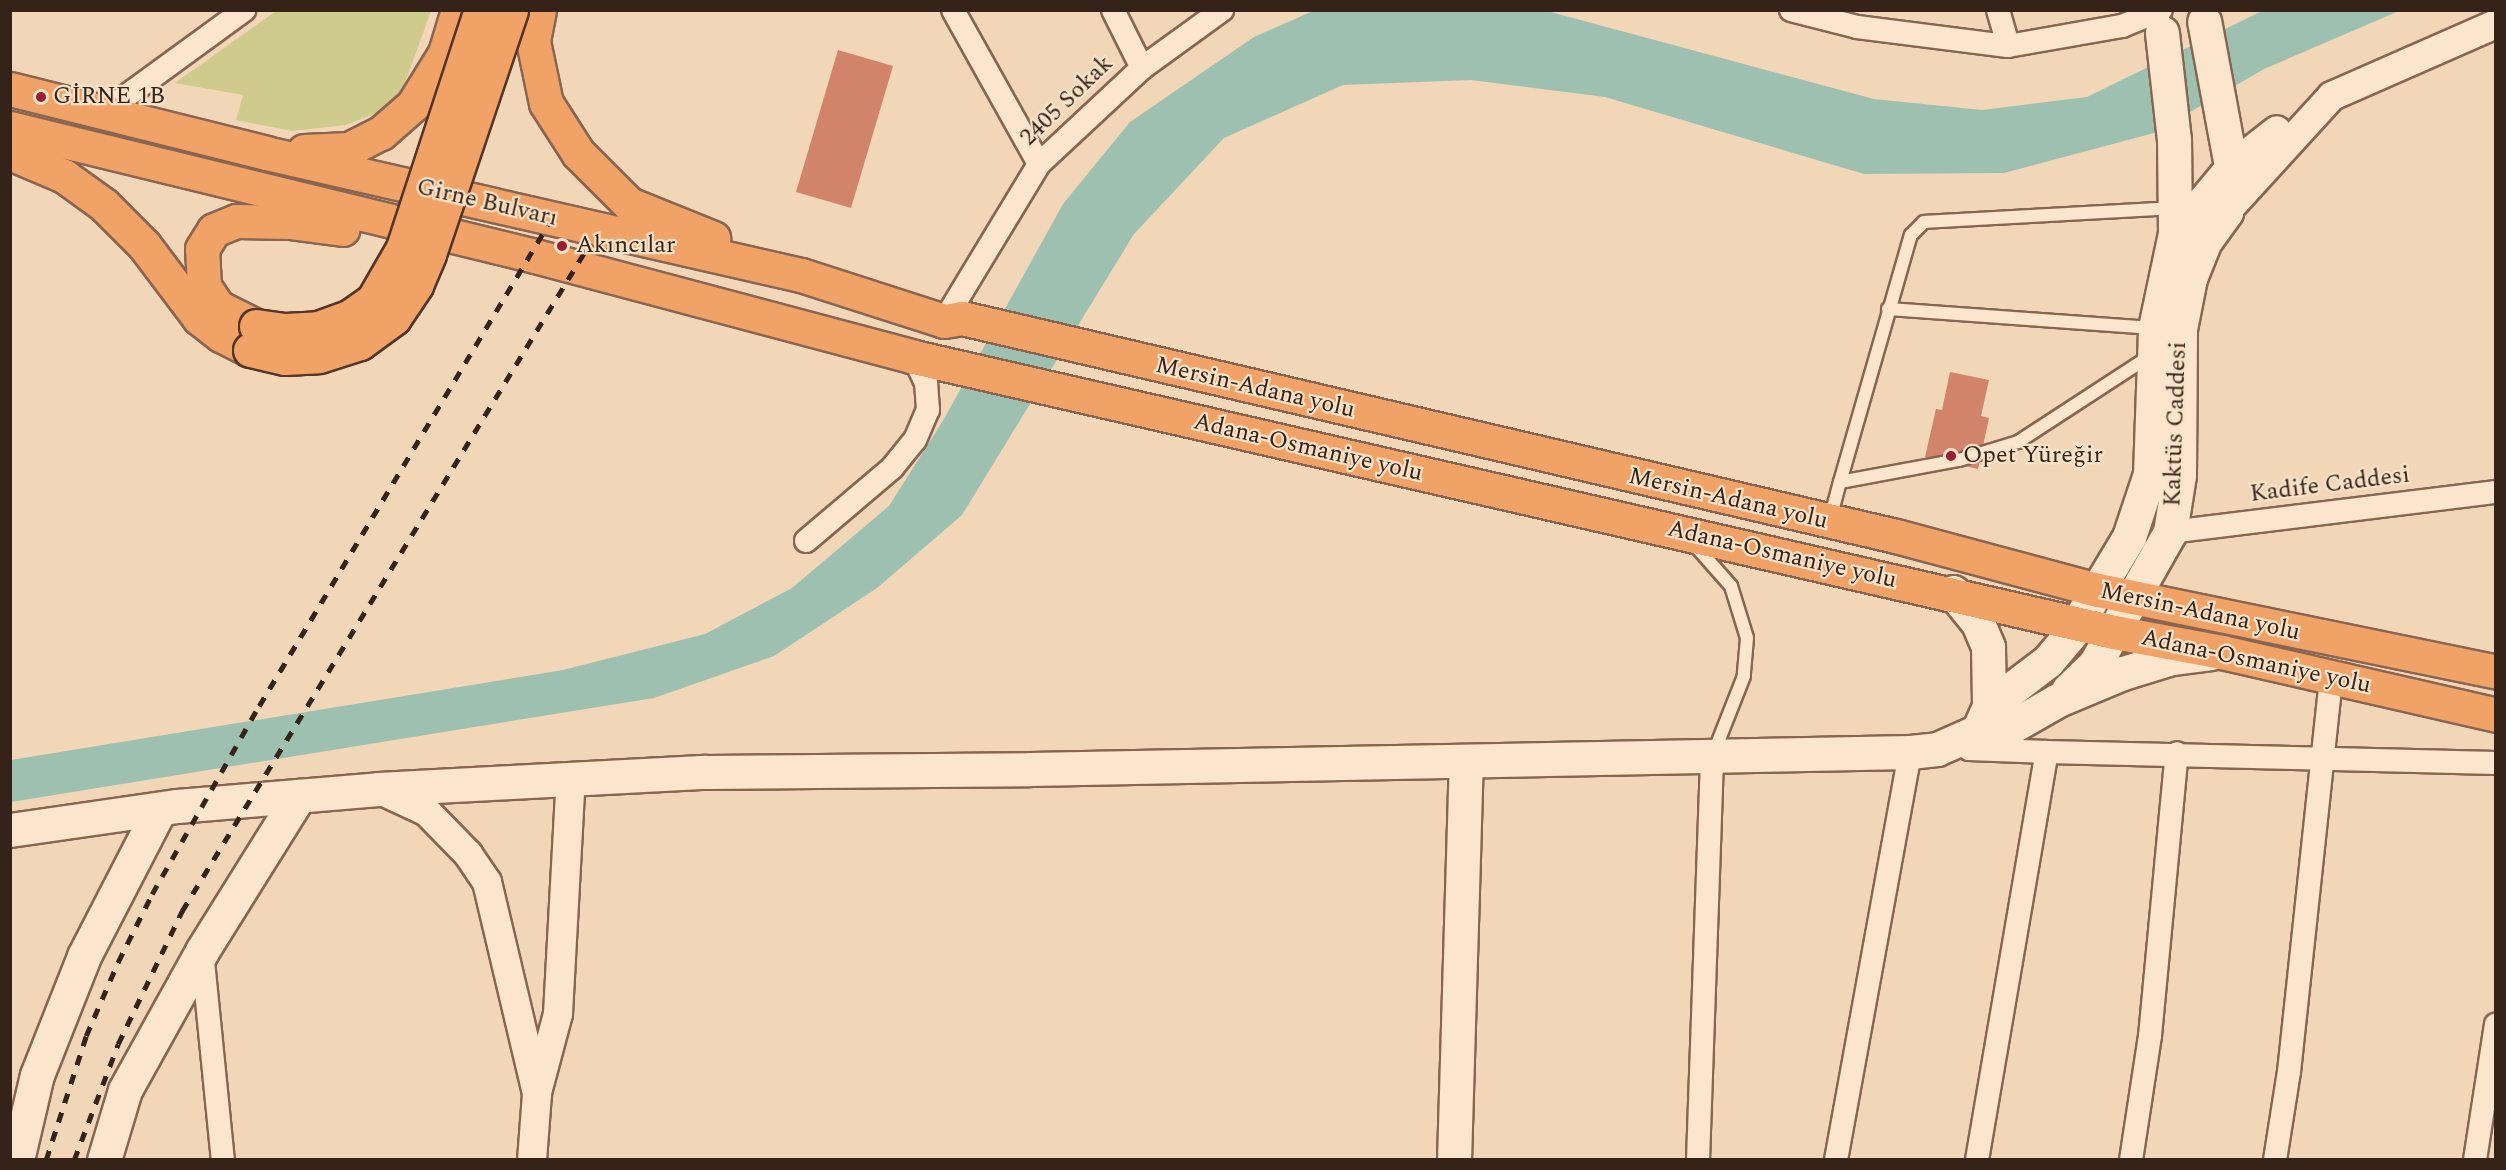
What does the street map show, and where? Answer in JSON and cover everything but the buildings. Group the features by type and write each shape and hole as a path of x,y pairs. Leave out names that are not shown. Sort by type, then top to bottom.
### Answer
{"highway":[{"path":"266,153 349,149 381,133 413,105 445,53 458,10"},
{"path":"10,153 64,176 104,205 144,245 199,318 221,335 253,338 285,330 318,328 349,317 373,300 403,248 481,10"},
{"path":"511,10 429,254 416,285 394,318 360,343 319,356 285,358 253,338 218,307 204,286 201,272 202,249 214,230 236,221 289,222 535,256"},
{"path":"539,10 532,41 546,103 578,153 629,204 801,275"},
{"name":"Girne Bulvarı","path":"10,89 266,153 801,275 953,319"},
{"name":"Girne Bulvarı","path":"10,128 535,256 914,357"},
{"name":"Mersin-Adana yolu","path":"953,319 1829,523 1896,536 2098,590 2496,672"},
{"name":"Adana-Osmaniye yolu","path":"914,357 1683,533 1953,592 2114,632 2222,652 2496,715"}],"main road":[{"path":"2161,16 2185,227"},
{"path":"2202,16 2231,166 2226,212"},
{"name":"Kaktüs Caddesi","path":"2058,700 2095,664 2170,532 2179,475 2167,341 2190,278 2185,227 2226,212"},
{"path":"10,830 160,808 378,789 706,771 1466,762 1910,752 1976,726 2048,662 2078,623 2129,537 2150,474 2167,341"},
{"path":"1953,592 1978,623 1988,647 1976,726"},
{"path":"1976,726 2011,727 2058,700 2172,658 2222,652"},
{"path":"1454,1160 1466,762"},
{"path":"104,1160 124,1090 202,951 300,796"},
{"path":"17,1160 37,1075 84,956 160,808"}],"street":[{"path":"103,112 244,10"},
{"path":"953,10 1039,164"},
{"path":"1113,10 1142,68"},
{"name":"2405 Sokak","path":"953,319 1039,164 1142,68 1222,10"},
{"path":"1791,10 1857,27 2008,46 2096,20 2161,16"},
{"path":"1998,10 2008,46"},
{"path":"2185,227 2231,166 2277,130 2332,96 2496,24"},
{"path":"2226,212 2332,96"},
{"path":"2222,124 2277,130"},
{"path":"806,541 892,468 915,440 928,410 926,383 914,357"},
{"name":"Kadife Caddesi","path":"2170,532 2496,492"},
{"path":"2275,1160 2289,1072 2331,678"},
{"path":"1976,726 1969,748 2047,752 2323,756 2496,763"},
{"path":"1836,1160 1910,752"},
{"path":"1977,1160 2047,752"},
{"path":"2131,1160 2150,1036 2177,753"},
{"path":"1698,1160 1712,756"},
{"path":"532,1160 537,1094 558,1014 571,777"},
{"path":"378,789 427,812 468,854 487,882 537,1094"},
{"path":"202,951 223,1160"},
{"path":"2475,1160 2496,1025"}],"lane":[{"path":"1829,523 1888,309 1911,235 1924,222 2185,227"},
{"path":"1888,309 2167,341"},
{"path":"1840,482 1959,460 2018,442 2167,341"},
{"path":"1683,533 1731,586 1747,638 1744,676 1712,756"}],"shaded area":[{"path":"276,11 431,11 397,105 346,125 292,131 236,120 243,95 175,83"},
{"path":"1313,11 1547,11 1874,99 1982,110 2087,97 2262,11 2399,11 2264,69 2154,133 2004,173 1864,174 1605,97 1471,80 1343,85 1224,138 1134,234 962,515 877,588 774,656 654,698 11,802 11,760 563,670 705,634 792,588 889,506 944,419 1063,204 1130,122 1254,37"}],"railway":[{"path":"46,1160 86,1036 118,962 152,894 259,706 549,223"},
{"path":"74,1160 118,1044 182,911 590,243"}],"place":[{"name":"GİRNE 1B","path":"41,97"},
{"name":"Akıncılar","path":"562,246"},
{"name":"Opet Yüreğir","path":"1951,456"}]}
